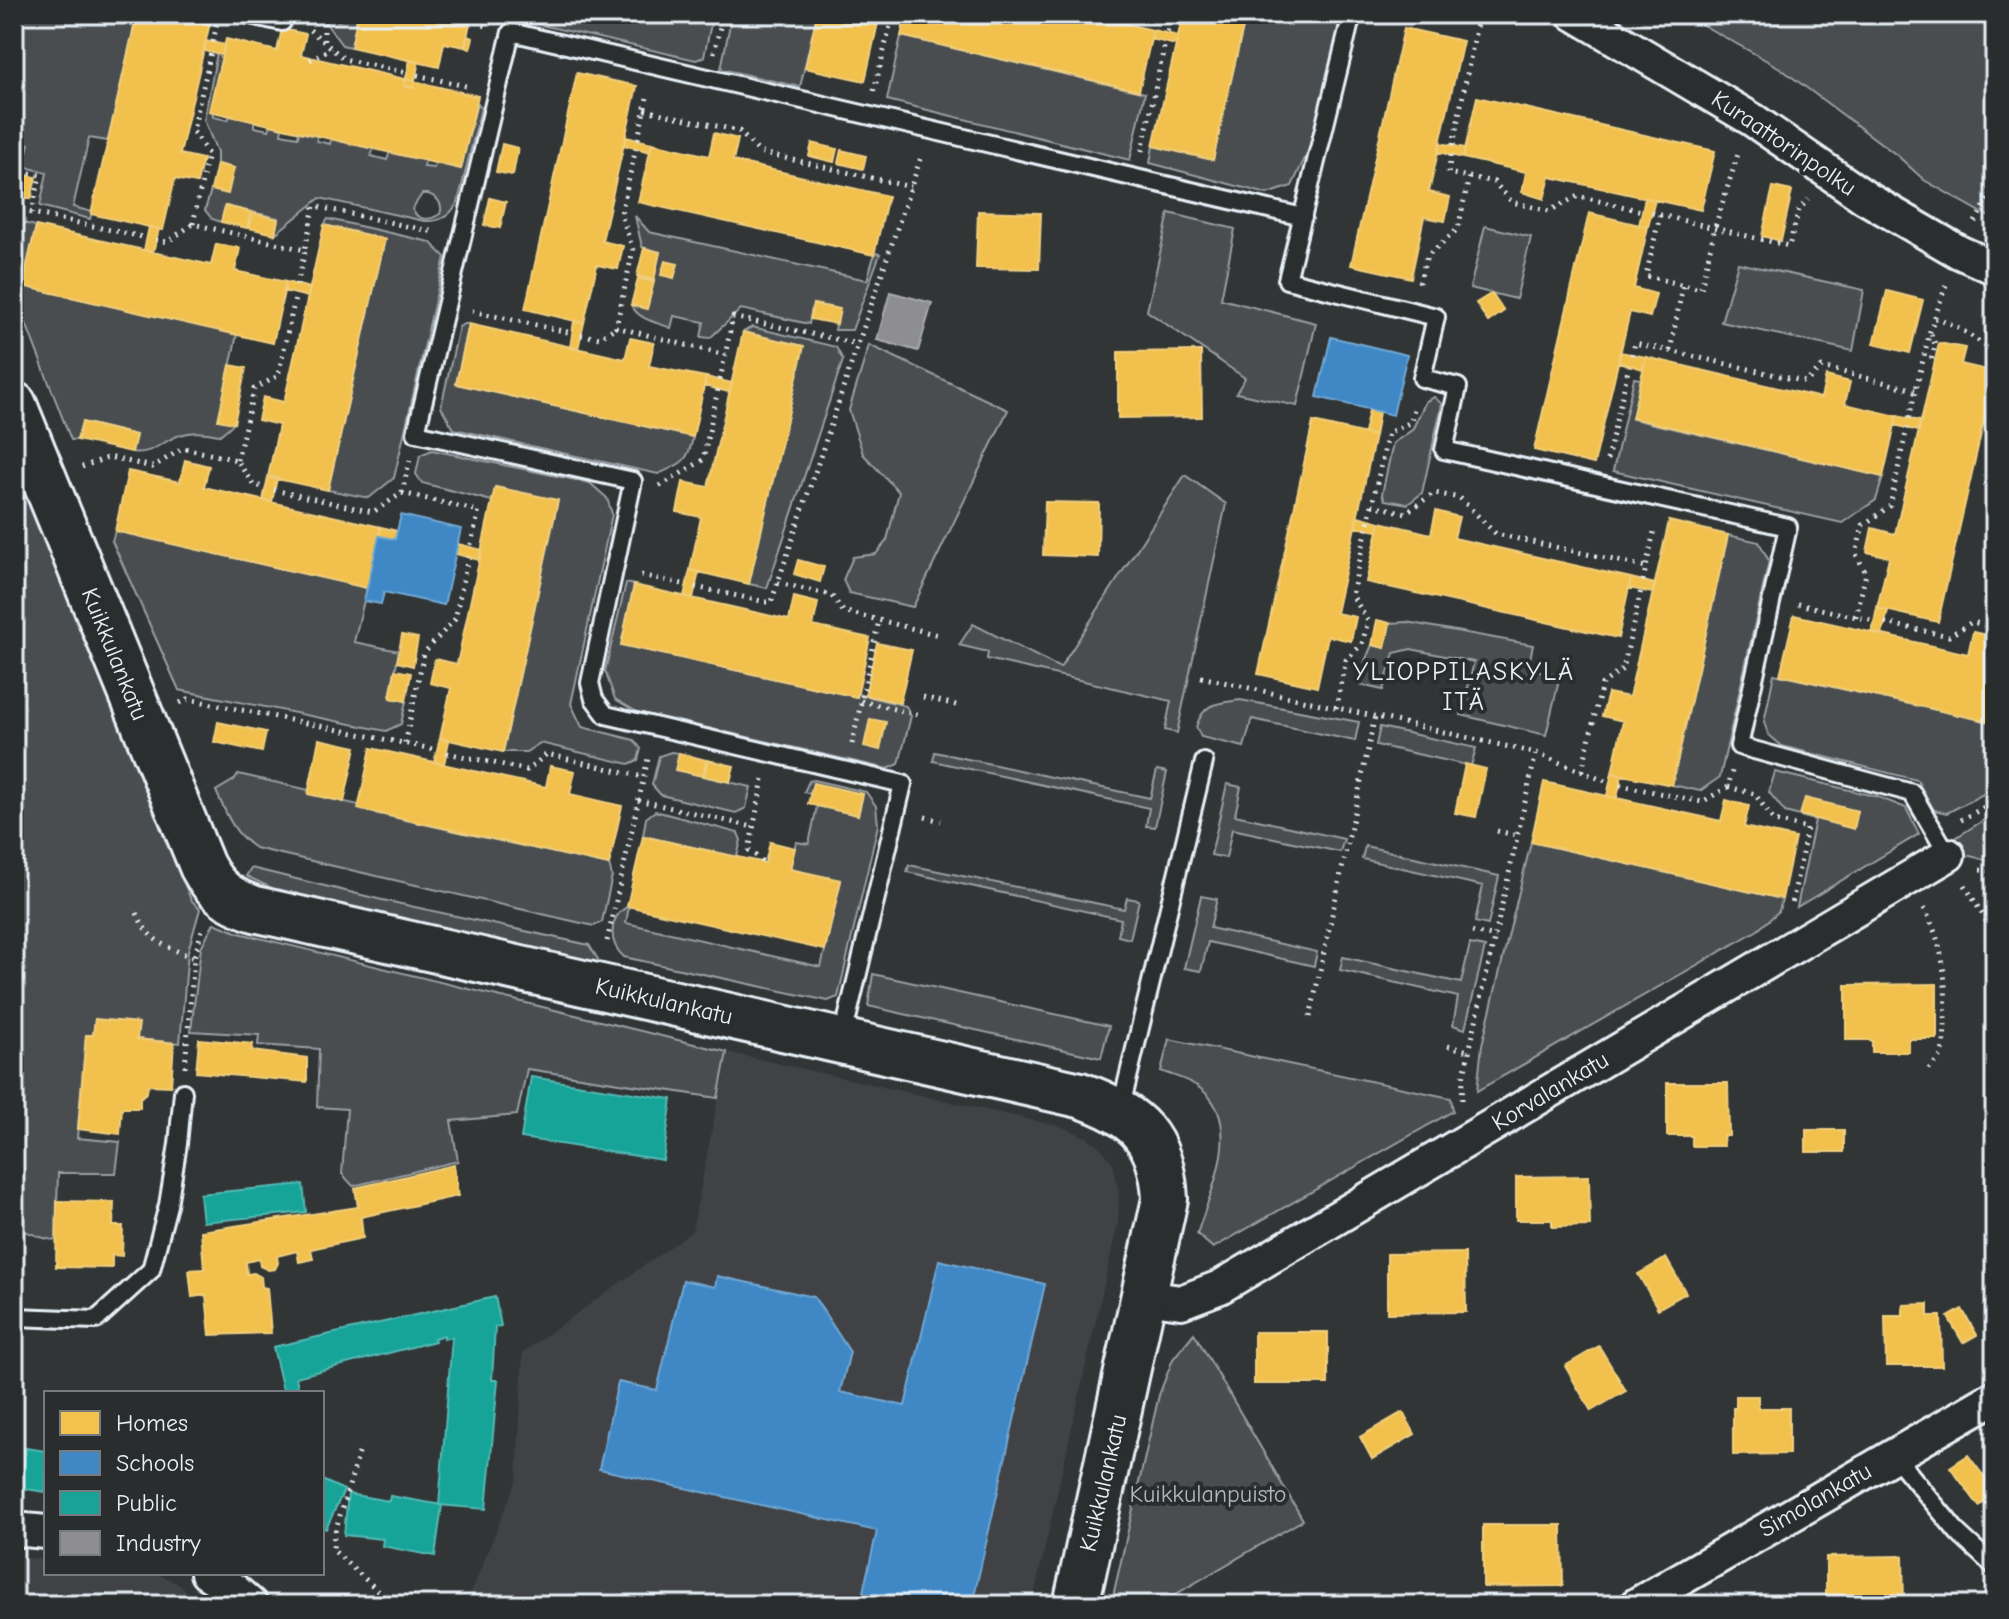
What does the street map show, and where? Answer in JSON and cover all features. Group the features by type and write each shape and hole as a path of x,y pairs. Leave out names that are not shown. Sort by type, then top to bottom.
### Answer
{"street":[{"name":"Kuraattorinpolku","path":"1574,14 1753,120 1866,198 1959,252 1995,268"},
{"name":"Kuikkulankatu","path":"14,405 202,866 221,894 255,909 1080,1095 1101,1102 1140,1127 1152,1142 1164,1174 1165,1199 1076,1605"},
{"name":"Korvalankatu","path":"1145,1297 1181,1302 1220,1287 1907,880 1942,845"},
{"name":"Simolankatu","path":"1636,1605 1995,1397"},
{"path":"14,1529 44,1532"},
{"path":"210,1575 251,1605"}],"lane":[{"path":"245,14 282,22"},
{"path":"1352,14 1287,280 1436,317 1422,378 1458,387 1444,450 1788,527 1739,746 1912,793 1942,845"},
{"path":"842,1041 903,784 606,715 594,699 590,683 633,481 416,433 511,32 1303,217"},
{"path":"1119,1112 1204,762"},
{"path":"14,1317 96,1320 151,1270 168,1205 183,1092"},
{"path":"1894,1455 1959,1534 1995,1567"}],"path":[{"path":"213,42 219,14"},
{"path":"324,14 324,42"},
{"path":"709,78 723,14"},
{"path":"868,115 893,14"},
{"path":"1138,14 1169,22"},
{"path":"1166,14 1169,22 1167,34"},
{"path":"1453,145 1479,14"},
{"path":"282,22 307,28 344,59 407,73"},
{"path":"1137,177 1165,43"},
{"path":"310,60 331,48"},
{"path":"156,240 167,242 193,224 208,154 193,131 211,52"},
{"path":"638,139 654,65"},
{"path":"417,75 497,93"},
{"path":"645,110 739,131 759,152 911,187"},
{"path":"1660,215 1646,276 1701,289 1715,227 1743,139 1753,120"},
{"path":"695,587 771,603 930,129"},
{"path":"581,335 600,338 616,327 633,250 621,214 636,148"},
{"path":"1451,155 1448,173 1494,182 1512,202 1549,211 1578,196 1642,211"},
{"path":"14,170 40,175 32,213"},
{"path":"1652,213 1789,246 1799,210 1827,172"},
{"path":"1412,311 1427,256 1458,229 1469,177"},
{"path":"297,285 314,206 462,238"},
{"path":"14,209 147,238"},
{"path":"193,224 305,250"},
{"path":"1909,418 1930,331 1959,252"},
{"path":"1670,351 1683,285"},
{"path":"237,460 254,389 278,376 296,294"},
{"path":"446,305 572,333"},
{"path":"720,380 733,317 858,344"},
{"path":"1935,318 1956,326 1995,352"},
{"path":"616,327 725,355"},
{"path":"1920,372 1929,368 1932,361 1935,344 1930,331"},
{"path":"1632,355 1635,343 1806,382 1822,367 1915,390"},
{"path":"1602,484 1629,366"},
{"path":"1336,708 1346,660 1362,644 1368,621 1352,595 1388,433 1411,422 1422,378"},
{"path":"633,481 658,487 703,460 718,389"},
{"path":"1856,617 1866,573 1856,554 1863,525 1890,506 1907,428"},
{"path":"77,469 109,457 153,467 183,448 237,460 253,485 265,487"},
{"path":"274,490 373,512 402,493 479,511 470,548"},
{"path":"1372,505 1406,513 1434,493 1460,498 1496,534 1646,567"},
{"path":"1643,581 1662,499"},
{"path":"405,743 424,653 455,619 468,557"},
{"path":"615,569 687,585"},
{"path":"778,583 831,595 843,611 938,635"},
{"path":"1582,771 1602,684 1623,669 1641,590"},
{"path":"1773,599 1875,621"},
{"path":"846,772 879,620"},
{"path":"1885,623 1949,636 1972,622 1995,628"},
{"path":"1201,677 1536,753 1610,783"},
{"path":"923,697 960,706"},
{"path":"169,708 188,699 437,750"},
{"path":"861,701 919,715"},
{"path":"1310,1017 1375,716"},
{"path":"607,941 656,729"},
{"path":"1728,787 1739,746"},
{"path":"447,753 527,770 547,754 643,777"},
{"path":"1476,1135 1462,1104 1463,1079 1536,753"},
{"path":"765,863 749,850 769,754"},
{"path":"1620,785 1702,802 1728,787 1755,794 1774,821 1807,828 1792,905"},
{"path":"638,800 753,827"},
{"path":"1995,801 1942,845 1995,936"},
{"path":"1497,831 1519,836"},
{"path":"1907,880 1937,933 1944,967 1944,1044 1941,1056 1928,1070"},
{"path":"137,913 144,929 156,942 194,958"},
{"path":"183,1092 194,958 207,915"},
{"path":"1472,932 1496,937"},
{"path":"1448,1046 1469,1051"},
{"path":"359,1453 334,1535 333,1550 394,1605"}],"shaded area":[{"path":"727,1052 1063,1127 1088,1138 1113,1163 1119,1191 1118,1223 1032,1605 466,1605 517,1479 523,1352 692,1231"},
{"path":"14,1557 44,1559 44,1575 160,1575 181,1585 200,1605 14,1605"}],"green space":[{"path":"14,14 128,14 136,18 108,141 89,138 73,207 92,212 90,219 40,206 47,173 23,166 29,144 14,140"},
{"path":"319,14 331,14 338,21 346,18 347,14 358,14 351,47 342,45"},
{"path":"492,14 713,14 704,57 696,60"},
{"path":"732,14 817,14 800,87 721,69"},
{"path":"1246,14 1341,14 1311,145 1292,186 1267,194 1150,163 1153,146 1213,160"},
{"path":"1683,14 1995,14 1995,220 1924,180 1898,156 1780,68"},
{"path":"901,36 1145,93 1130,160 887,100"},
{"path":"217,53 222,55 210,111 213,117 228,120 230,116 254,121 254,127 269,130 271,125 282,128 281,134 298,137 299,132 317,136 317,141 330,144 331,139 373,149 371,156 387,160 390,152 425,160 424,167 434,168 436,163 461,169 477,103 481,108 458,202 444,217 424,221 320,198 275,234 278,218 226,206 221,222 212,219 205,210 211,190 234,168 217,164 217,152 204,120","holes":["422,194 439,201 441,210 440,214 424,219 412,209"]},
{"path":"1169,213 1235,229 1221,299 1316,323 1297,406 1236,393 1245,378 1147,311"},
{"path":"635,216 649,232 867,280 875,253 880,254 852,330 835,330 839,309 813,304 809,324 741,309 710,338 701,337 704,322 674,316 671,328 643,317 631,305 647,308 660,252 642,247"},
{"path":"328,219 430,242 445,257 394,478 369,498 328,490 385,239 324,225"},
{"path":"14,221 36,226 23,286 237,334 219,419 234,423 220,435 185,433 139,453 132,452 136,435 82,422 77,440 71,440 14,292"},
{"path":"1485,226 1531,237 1516,299 1470,288"},
{"path":"1738,263 1864,290 1853,351 1721,322"},
{"path":"469,324 456,384 693,437 689,452 678,465 658,474 454,429 441,407 459,327"},
{"path":"752,327 836,347 843,360 767,588 749,584 803,346 743,332"},
{"path":"869,345 1008,410 913,607 849,593 843,580 853,557 876,554 887,540 899,492 863,454 849,410"},
{"path":"1634,378 1641,379 1632,419 1883,477 1876,500 1842,523 1613,471"},
{"path":"1434,397 1442,404 1422,493 1408,504 1385,500 1382,494 1393,443 1412,430 1426,401"},
{"path":"432,450 590,483 607,498 612,514 571,704 582,727 634,740 641,749 638,760 629,764 540,743 526,752 503,752 558,501 496,487 492,501 422,483 416,474 420,455"},
{"path":"1185,475 1226,504 1177,733 1165,730 1171,701 987,659 988,652 959,645 973,624 1060,668"},
{"path":"21,477 191,900 200,909 188,951 180,1043 137,1039 95,1019 93,1035 86,1035 77,1138 120,1142 116,1173 58,1173 56,1240 14,1229 14,480"},
{"path":"115,531 367,588 354,642 399,651 390,698 406,701 401,724 386,731 179,690 112,541"},
{"path":"1728,535 1759,542 1769,561 1720,777 1700,791 1672,785"},
{"path":"626,583 634,585 621,645 906,706 911,716 899,764 888,769 637,712 615,699 605,671"},
{"path":"1406,622 1533,645 1528,668 1560,676 1546,735 1461,715 1474,662 1411,649 1394,653 1383,690 1360,685 1372,645 1385,648 1390,623"},
{"path":"1774,674 1995,723 1995,788 1947,813 1934,810 1917,780 1782,746 1768,734 1764,722"},
{"path":"1240,700 1359,722 1355,741 1252,719 1244,747 1201,737 1196,727 1203,712 1218,703"},
{"path":"1380,727 1476,748 1471,766 1376,745"},
{"path":"935,752 1150,798 1157,770 1167,772 1155,827 1146,826 1149,808 933,761"},
{"path":"679,753 676,770 751,787 746,808 736,813 661,795 652,785 659,756"},
{"path":"1775,772 1878,797 1906,808 1919,834 1797,907 1815,820 1785,812 1769,792"},
{"path":"238,774 309,790 309,794 359,805 360,810 609,865 612,876 602,922 594,926 255,848 236,830 216,791"},
{"path":"809,781 866,792 876,806 878,825 838,997 828,1001 624,957 615,945 613,930 617,916 629,906 626,923 821,967 841,881 790,869 796,842 809,844 817,806 858,815 863,795 813,784 811,794 804,792"},
{"path":"1227,784 1241,787 1235,815 1344,839 1340,852 1232,829 1226,858 1211,855"},
{"path":"655,811 738,833 741,840 737,857 643,836 646,818"},
{"path":"1995,813 1995,862 1957,853 1957,837"},
{"path":"1531,842 1782,899 1779,911 1758,930 1477,1091 1482,1045"},
{"path":"1365,846 1499,876 1488,925 1475,922 1483,886 1362,859"},
{"path":"909,865 1124,909 1127,898 1139,900 1130,939 1118,936 1121,919 907,872"},
{"path":"251,868 589,945 602,966 280,892 246,876"},
{"path":"1201,896 1217,899 1210,928 1317,952 1314,966 1208,942 1201,971 1184,968"},
{"path":"214,923 239,933 727,1052 718,1098 527,1069 517,1115 451,1121 458,1161 353,1186 342,1174 347,1109 317,1107 319,1049 258,1045 259,1035 191,1031 201,947"},
{"path":"1470,944 1485,947 1465,1029 1453,1025 1458,997 1340,970 1343,957 1461,983"},
{"path":"873,974 1109,1026 1101,1058 868,1006"},
{"path":"1169,1039 1451,1098 1453,1111 1213,1248 1197,1234 1216,1179 1222,1139 1221,1121 1214,1104 1201,1089 1161,1071"},
{"name":"Kuikkulanpuisto","path":"1194,1333 1303,1520 1157,1605 1111,1605 1159,1395 1173,1359"}],"building: Homes":[{"path":"137,14 212,14 180,154 203,159 197,183 175,179 163,230 91,214"},
{"path":"358,14 451,14 450,18 470,23 465,47 444,43 439,67 351,47"},
{"path":"817,14 880,14 865,81 805,68"},
{"path":"906,14 1082,14 1153,30 1139,91 901,36"},
{"path":"1183,14 1246,14 1213,160 1153,146"},
{"path":"1404,28 1463,41 1429,192 1450,197 1445,221 1424,217 1411,278 1351,265"},
{"path":"282,29 306,34 301,55 478,96 461,169 209,111 226,39 277,51"},
{"path":"1153,30 1178,36 1176,45 1151,39"},
{"path":"467,36 473,38 470,49 465,47"},
{"path":"206,41 225,45 222,55 204,51"},
{"path":"410,60 419,62 413,88 404,86"},
{"path":"577,73 637,86 602,241 623,246 618,269 597,265 584,323 525,309"},
{"path":"1477,97 1715,151 1701,210 1550,177 1544,199 1522,192 1526,172 1463,158"},
{"path":"714,133 738,139 733,161 888,196 874,255 638,202 652,143 709,156"},
{"path":"626,137 652,143 650,152 624,145"},
{"path":"812,143 837,149 834,162 809,156"},
{"path":"1440,143 1465,148 1463,158 1438,152"},
{"path":"502,144 518,148 513,175 496,172"},
{"path":"841,150 866,156 863,169 838,163"},
{"path":"217,164 234,168 228,194 211,190"},
{"path":"14,173 36,177 31,199 14,196"},
{"path":"1773,187 1792,191 1781,241 1762,236"},
{"path":"490,198 506,202 500,228 484,225"},
{"path":"1645,198 1655,200 1648,227 1639,225"},
{"path":"225,206 251,212 247,228 221,222"},
{"path":"978,211 1041,213 1039,269 976,268"},
{"path":"253,213 278,219 275,234 249,228"},
{"path":"1589,213 1648,227 1634,288 1656,294 1650,317 1630,312 1594,464 1534,450"},
{"path":"324,225 385,239 328,490 268,477 279,425 258,420 263,397 284,402"},
{"path":"36,226 211,265 216,244 240,248 235,271 286,282 273,343 22,286"},
{"path":"149,227 159,229 153,252 144,250"},
{"path":"644,248 660,252 654,280 637,276"},
{"path":"665,261 678,264 674,278 661,275"},
{"path":"638,278 654,282 647,309 631,305"},
{"path":"286,282 310,288 308,297 284,291"},
{"path":"1887,291 1923,300 1910,353 1874,344"},
{"path":"1492,293 1504,311 1488,322 1476,303"},
{"path":"813,304 840,309 837,324 810,319"},
{"path":"574,321 584,323 578,349 570,348"},
{"path":"469,324 625,359 630,338 654,343 649,366 706,377 693,437 456,384"},
{"path":"743,332 804,346 749,584 690,570 701,517 677,512 683,482 708,487"},
{"path":"1939,343 1965,348 1961,364 1995,372 1938,622 1877,608 1889,557 1867,552 1872,528 1895,534"},
{"path":"1201,351 1202,417 1118,418 1118,352"},
{"path":"1620,352 1646,357 1643,369 1618,362"},
{"path":"1646,357 1821,398 1826,376 1850,382 1845,404 1897,416 1883,477 1632,418"},
{"path":"230,365 246,368 234,423 218,420"},
{"path":"706,377 732,383 729,392 704,386"},
{"path":"1369,410 1379,412 1375,436 1364,433"},
{"path":"1897,416 1920,421 1918,431 1895,425"},
{"path":"82,422 136,435 132,452 77,440"},
{"path":"1313,422 1375,436 1336,613 1356,617 1351,641 1328,636 1317,687 1258,674"},
{"path":"185,460 209,466 204,487 381,527 367,588 115,531 128,471 180,482"},
{"path":"268,477 277,478 272,502 263,500"},
{"path":"495,487 558,500 503,752 440,738 451,688 430,683 435,659 457,664"},
{"path":"1045,502 1099,503 1098,557 1043,555"},
{"path":"1436,511 1459,517 1454,538 1631,578 1618,638 1366,582 1380,522 1431,534"},
{"path":"1358,516 1380,522 1378,531 1355,527"},
{"path":"1669,521 1728,535 1672,785 1612,773 1623,721 1602,716 1608,693 1629,697"},
{"path":"381,527 397,531 395,539 379,536"},
{"path":"458,544 482,550 479,560 456,554"},
{"path":"798,560 824,567 820,582 794,574"},
{"path":"690,570 699,572 693,598 684,596"},
{"path":"1631,578 1655,584 1653,593 1629,588"},
{"path":"634,585 789,620 794,597 818,603 813,626 870,638 857,697 621,645"},
{"path":"1877,608 1888,611 1882,635 1872,633"},
{"path":"1794,615 1968,654 1973,632 1995,637 1992,659 1995,660 1995,723 1780,675"},
{"path":"1377,620 1390,623 1385,648 1372,645"},
{"path":"402,635 418,638 413,666 397,662"},
{"path":"877,643 912,650 900,703 865,695"},
{"path":"395,670 411,673 406,701 390,698"},
{"path":"870,719 886,722 880,750 864,746"},
{"path":"218,722 266,732 262,752 214,742"},
{"path":"440,738 449,741 444,764 434,762"},
{"path":"319,739 356,747 344,802 308,794"},
{"path":"371,748 546,787 550,766 575,771 570,794 622,806 609,865 358,809"},
{"path":"679,753 706,760 703,776 675,770"},
{"path":"708,760 734,766 730,782 704,776"},
{"path":"1465,764 1486,769 1476,817 1455,813"},
{"path":"1612,773 1622,775 1617,798 1607,796"},
{"path":"1544,782 1721,821 1726,800 1749,806 1744,827 1795,838 1782,899 1531,842"},
{"path":"813,783 863,794 858,815 808,804"},
{"path":"1805,798 1858,811 1854,829 1800,815"},
{"path":"643,836 765,863 770,842 795,848 790,869 841,880 825,950 627,906"},
{"path":"1937,984 1937,1039 1909,1039 1909,1052 1872,1052 1872,1040 1846,1040 1846,985"},
{"path":"95,1019 139,1023 137,1039 174,1043 171,1086 148,1085 147,1092 140,1098 140,1108 122,1108 120,1134 78,1129 86,1035 93,1035"},
{"path":"199,1039 253,1044 252,1051 307,1058 307,1082 196,1072"},
{"path":"1667,1083 1728,1083 1729,1136 1723,1136 1724,1146 1692,1146 1692,1136 1667,1136"},
{"path":"1806,1130 1844,1130 1844,1152 1806,1152"},
{"path":"454,1165 458,1196 361,1217 363,1238 311,1249 313,1259 299,1262 297,1251 277,1256 275,1269 268,1270 260,1266 259,1259 246,1262 247,1274 254,1273 261,1277 262,1287 267,1288 271,1333 210,1335 206,1295 192,1297 189,1270 204,1269 201,1231 358,1207 355,1188"},
{"path":"1589,1176 1590,1226 1552,1227 1552,1220 1516,1220 1516,1177"},
{"path":"57,1201 114,1202 113,1226 123,1226 122,1256 112,1255 112,1268 56,1267"},
{"path":"1465,1253 1466,1312 1387,1313 1387,1254"},
{"path":"1666,1258 1686,1293 1658,1309 1638,1274"},
{"path":"1928,1304 1928,1316 1941,1316 1942,1366 1886,1366 1885,1316 1903,1316 1903,1305"},
{"path":"1962,1309 1977,1335 1963,1343 1948,1317"},
{"path":"1254,1332 1328,1332 1328,1384 1254,1384"},
{"path":"1599,1346 1626,1391 1591,1411 1565,1366"},
{"path":"1736,1396 1758,1396 1758,1408 1789,1408 1789,1454 1733,1455"},
{"path":"1403,1412 1415,1434 1372,1459 1360,1437"},
{"path":"1968,1455 1995,1491 1979,1506 1950,1467"},
{"path":"1483,1525 1562,1525 1563,1586 1483,1587"},
{"path":"1903,1556 1904,1605 1826,1605 1826,1557"}],"building: Schools":[{"path":"1331,337 1407,355 1393,415 1317,397"},
{"path":"401,515 461,529 444,605 384,592 381,604 364,601 379,536 395,539"},
{"path":"939,1260 1045,1284 972,1605 860,1605 877,1531 599,1469 618,1382 657,1390 683,1280 715,1287 717,1276 814,1297 850,1352 840,1392 905,1406"}],"building: Public":[{"path":"531,1077 672,1099 663,1160 521,1138"},
{"path":"303,1184 306,1212 203,1222 200,1194"},
{"path":"495,1297 501,1326 495,1327 492,1380 498,1380 486,1509 439,1505 452,1337 444,1339 444,1335 434,1338 435,1341 296,1377 298,1387 283,1390 273,1347"},
{"path":"26,1448 44,1451 44,1492 19,1488"},
{"path":"14,1449 23,1450 17,1483 14,1482"},
{"path":"324,1481 344,1490 324,1528"},
{"path":"348,1494 389,1501 390,1496 442,1505 435,1556 382,1546 383,1539 344,1535"}],"building: Industry":[{"path":"890,292 932,303 918,351 877,340"}],"district":[{"name":"YLIOPPILASKYLÄ ITÄ","path":"1464,687"}]}
